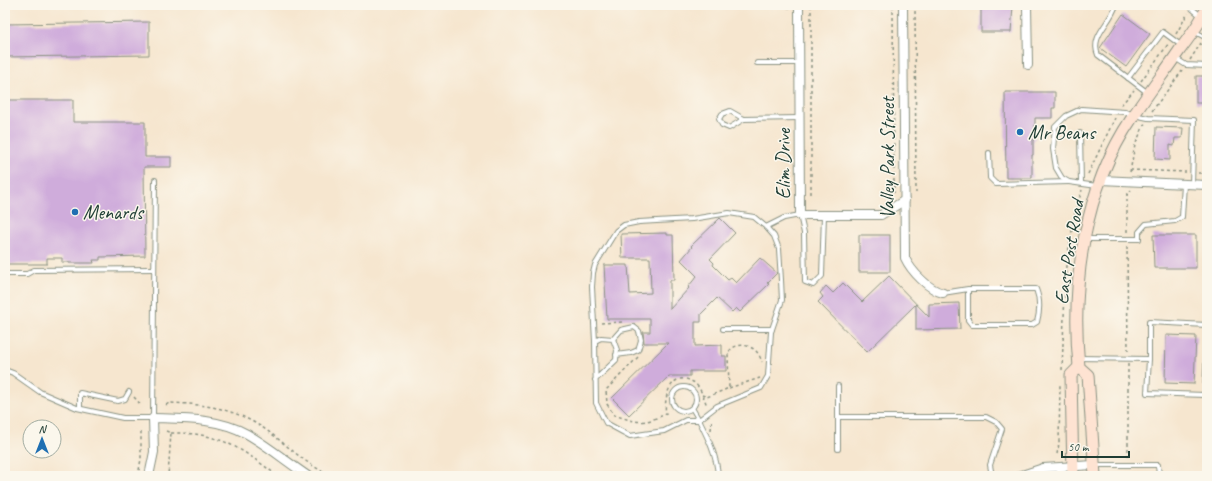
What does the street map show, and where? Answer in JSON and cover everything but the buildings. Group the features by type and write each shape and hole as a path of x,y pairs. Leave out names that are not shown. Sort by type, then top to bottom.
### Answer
{"street":[{"name":"Valley Park Street","path":"903,5 905,258 908,264 934,291 943,293"},
{"path":"1027,5 1028,65"},
{"name":"Elim Drive","path":"799,6 800,215 881,215 905,200"},
{"name":"East Post Road","path":"1073,471 1071,376 1078,362 1076,316 1080,268 1088,222 1100,184 1114,150 1134,116 1193,31 1204,12"},
{"path":"1100,184 1207,185"},
{"name":"East Post Road","path":"1078,362 1088,375 1095,476"},
{"path":"149,476 154,452 153,418 193,419 224,425 246,434 308,476"},
{"path":"1020,476 1043,468 1073,471 1094,465"}],"lane":[{"path":"787,5 799,6"},
{"path":"1116,5 1112,17 1097,38 1094,47 1098,55 1149,94"},
{"path":"1188,5 1204,12"},
{"path":"1193,31 1207,38"},
{"path":"1128,78 1163,32 1182,46"},
{"path":"1174,58 1186,65 1207,66"},
{"path":"758,64 799,63"},
{"path":"1069,182 1062,178 1056,168 1053,149 1055,127 1066,116 1080,109 1125,112 1134,116 1194,120 1192,173 1188,184 1182,218 1175,221 1146,224 1139,232 1139,239 1085,239"},
{"path":"744,119 730,111 722,114 719,120 722,125 729,128 744,119 800,118"},
{"path":"1080,133 1081,184"},
{"path":"989,153 990,178 996,184 1069,182 1081,184 1100,184"},
{"path":"5,370 13,373 40,392 80,408 123,418 153,418 155,180"},
{"path":"728,213 754,217 774,236 779,249 782,300 772,329 768,376 761,388 717,406 699,420 686,420 664,431 630,436 606,423 596,403 592,287 593,274 595,265 610,239 616,231 624,225 639,222 692,219 728,213"},
{"path":"766,227 784,218 800,215 804,233 805,282 813,285 822,276 824,215"},
{"path":"5,274 27,274 34,270 154,269"},
{"path":"943,293 968,289 1036,289 1038,295 1039,313 1037,322 1032,325 972,325 968,320 968,289"},
{"path":"1207,325 1150,322 1147,393 1205,395 1207,340"},
{"path":"595,342 601,338 613,339 626,328 634,327 639,331 641,340 638,350 631,353 616,355"},
{"path":"723,329 772,329"},
{"path":"595,380 614,364 616,355 613,339"},
{"path":"1078,362 1148,359"},
{"path":"683,386 694,391 696,402 692,408 684,411 674,405 672,397 676,390 683,386"},
{"path":"838,386 838,449"},
{"path":"80,408 80,393 118,401 125,399 129,392"},
{"path":"692,408 712,447 718,466 718,476"},
{"path":"838,417 986,417 996,422 1002,429 990,465 992,476"},
{"path":"1094,465 1158,465 1159,476"}],"path":[{"path":"811,5 812,197"},
{"path":"893,5 894,193"},
{"path":"914,5 916,193"},
{"path":"1130,170 1207,173"},
{"path":"600,323 627,322"},
{"path":"729,388 728,354 735,346 748,346 756,351 763,364"},
{"path":"640,356 606,390 607,404 614,415 638,422 649,422 666,414 666,394 673,383 681,380 693,382 702,395 707,406"},
{"path":"702,395 707,397 748,380 760,378 762,371"},
{"path":"129,392 141,405"},
{"path":"138,476 141,459 141,432"},
{"path":"166,432 196,433 216,437 247,452 278,476"},
{"path":"168,476 170,433"}],"place":[{"name":"Mr Beans","path":"1020,132"},
{"name":"Menards","path":"75,212"}]}
